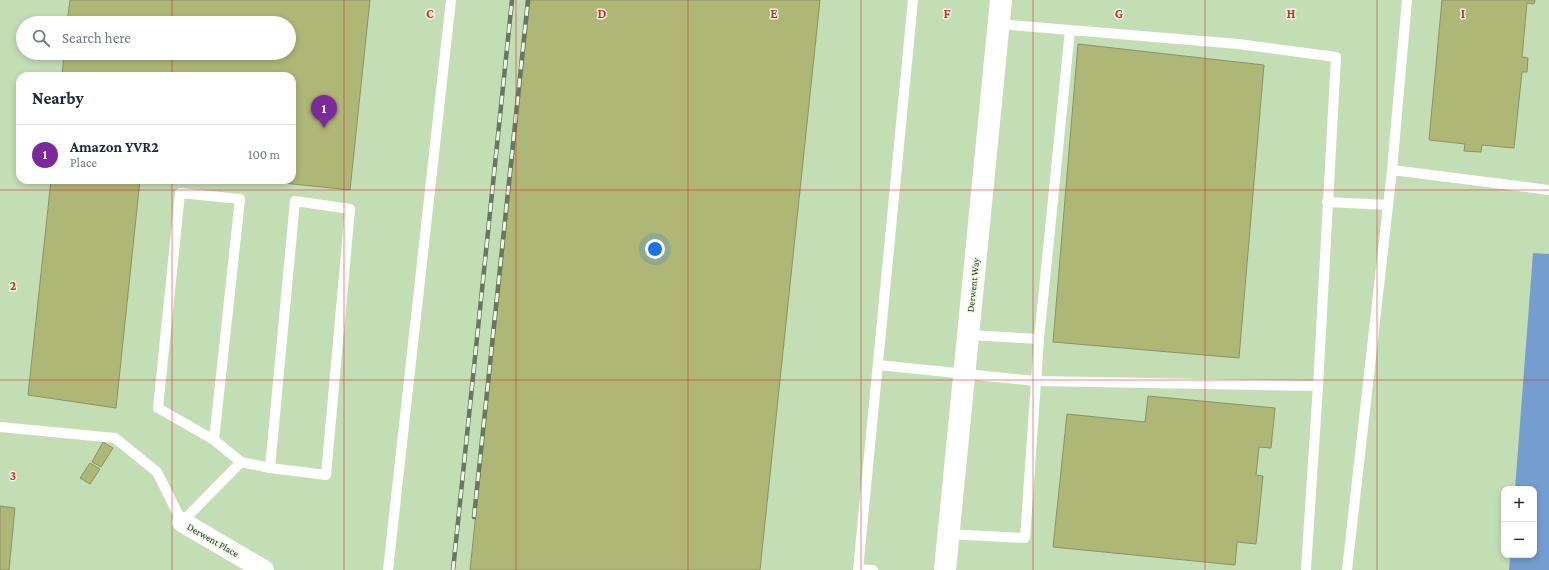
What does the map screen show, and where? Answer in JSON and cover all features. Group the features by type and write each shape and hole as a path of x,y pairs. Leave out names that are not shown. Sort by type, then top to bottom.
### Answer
{"street":[{"name":"Derwent Way","path":"945,570 1001,0"},
{"name":"Derwent Place","path":"182,522 264,570"}],"lane":[{"path":"388,570 451,0"},
{"path":"873,570 858,569 913,0"},
{"path":"1348,570 1392,170 1407,0"},
{"path":"998,24 1238,44 1336,57 1318,386 1306,569"},
{"path":"948,534 1025,538 1039,339 1070,30"},
{"path":"1392,170 1549,190"},
{"path":"214,440 240,199 180,193 158,408 214,440 241,462 270,468 326,475 350,209 295,201 270,468"},
{"path":"1327,202 1388,205"},
{"path":"968,335 1039,339"},
{"path":"878,365 1036,381 1318,386"},
{"path":"0,427 115,438 157,472 182,522 241,462"}],"water":[{"path":"1533,253 1549,254 1549,570 1509,570 1510,558 1537,558 1537,486 1515,486"}],"building":[{"path":"70,0 370,0 350,190 293,184 296,184 296,72 62,72 63,60 296,60 296,16 68,16"},
{"path":"530,0 820,0 760,570 470,570"},
{"path":"1442,0 1535,0 1534,4 1527,3 1522,57 1528,58 1527,72 1522,72 1514,148 1482,145 1481,152 1464,151 1465,144 1429,140"},
{"path":"1078,44 1264,65 1239,358 1053,342"},
{"path":"51,184 140,184 116,408 28,395"},
{"path":"1148,396 1275,408 1271,448 1259,447 1256,475 1263,476 1256,544 1237,542 1235,565 1053,547 1067,414 1145,422"},
{"path":"103,442 113,448 101,467 92,462"},
{"path":"90,463 100,469 90,484 80,478"},
{"path":"0,506 15,508 9,570 0,570"}],"railway":[{"path":"453,570 512,0"},
{"path":"474,517 528,0"}],"place":[{"name":"Amazon YVR2","path":"324,128"}]}
